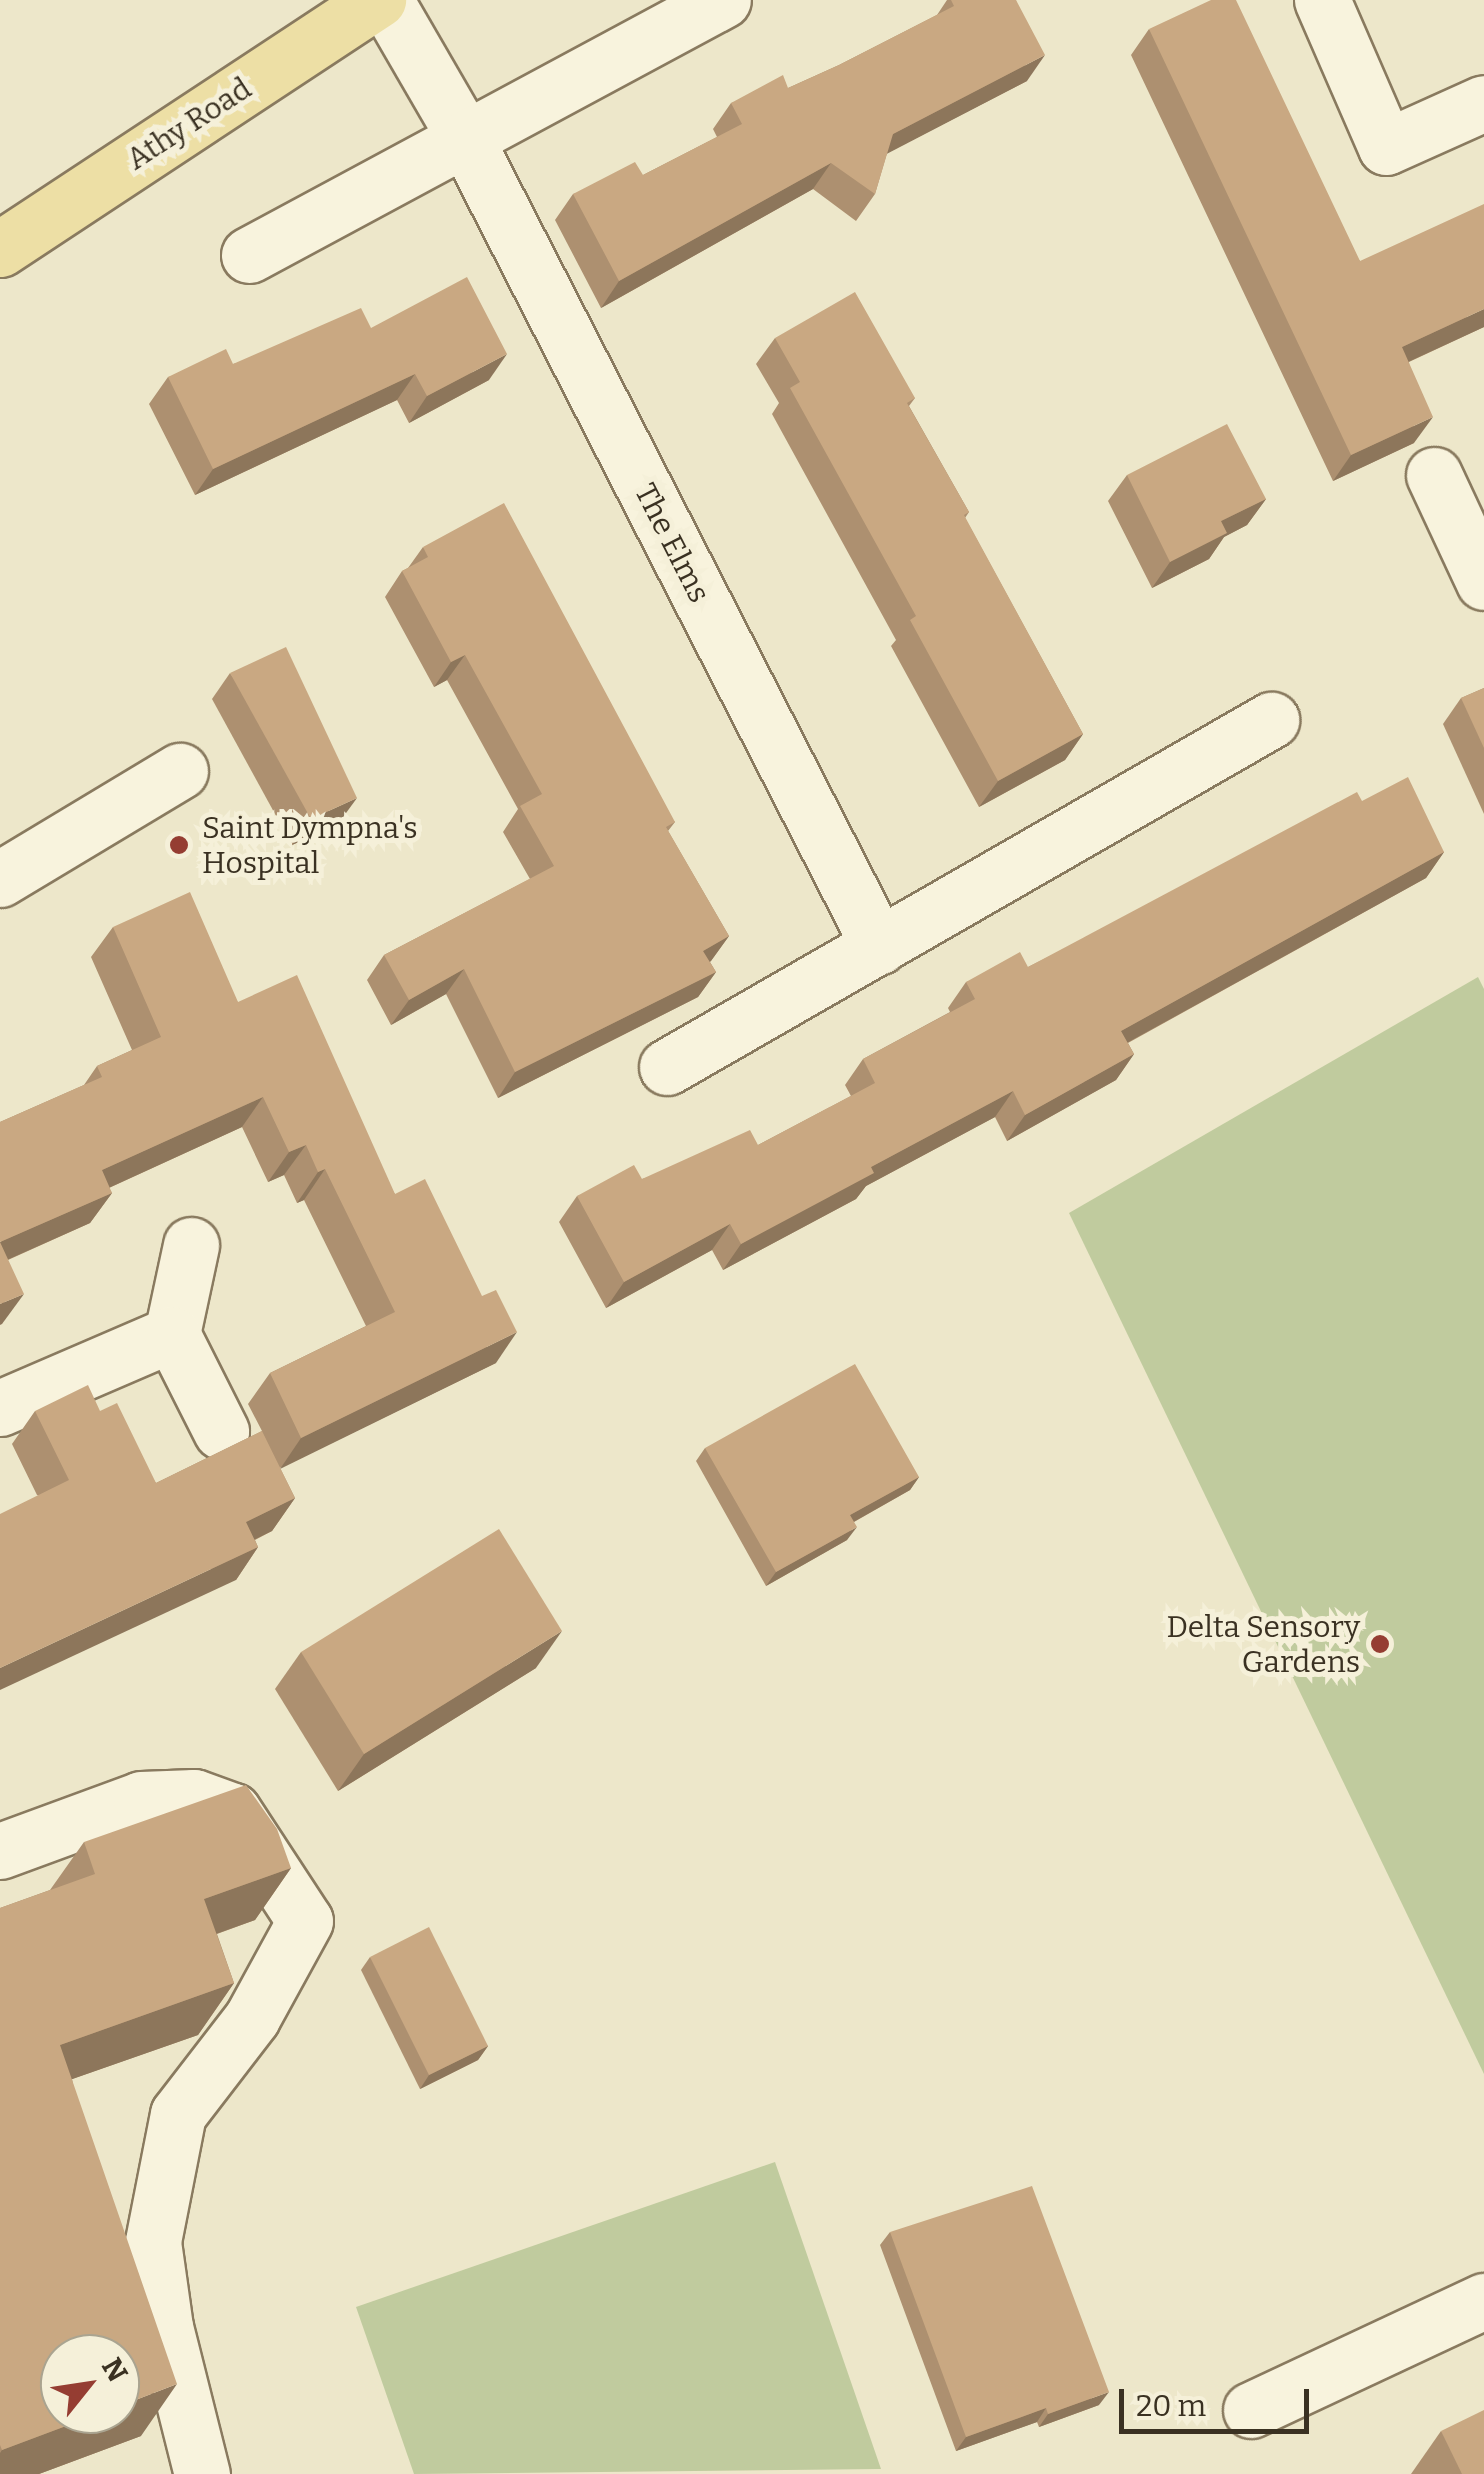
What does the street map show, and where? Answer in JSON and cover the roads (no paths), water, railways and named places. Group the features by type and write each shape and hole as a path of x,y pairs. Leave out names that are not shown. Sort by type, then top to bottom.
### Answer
{"main road":[{"name":"Athy Road","path":"0,249 382,0"}],"street":[{"name":"The Elms","path":"382,0 466,140 879,946"},
{"path":"249,255 722,0"},
{"path":"1322,0 1386,147 1484,103"},
{"path":"1434,475 1480,563"},
{"path":"666,1067 1271,720"},
{"path":"0,879 180,772"},
{"path":"191,1245 172,1334 222,1431"},
{"path":"0,1408 172,1334"},
{"path":"0,1850 140,1800 194,1797 234,1811 305,1922 252,2018 178,2114 152,2242 165,2327 202,2474"},
{"path":"1250,2410 1484,2301"}],"place":[{"name":"Saint Dympna's Hospital","path":"179,845"},
{"name":"Delta Sensory Gardens","path":"1380,1644"}]}
